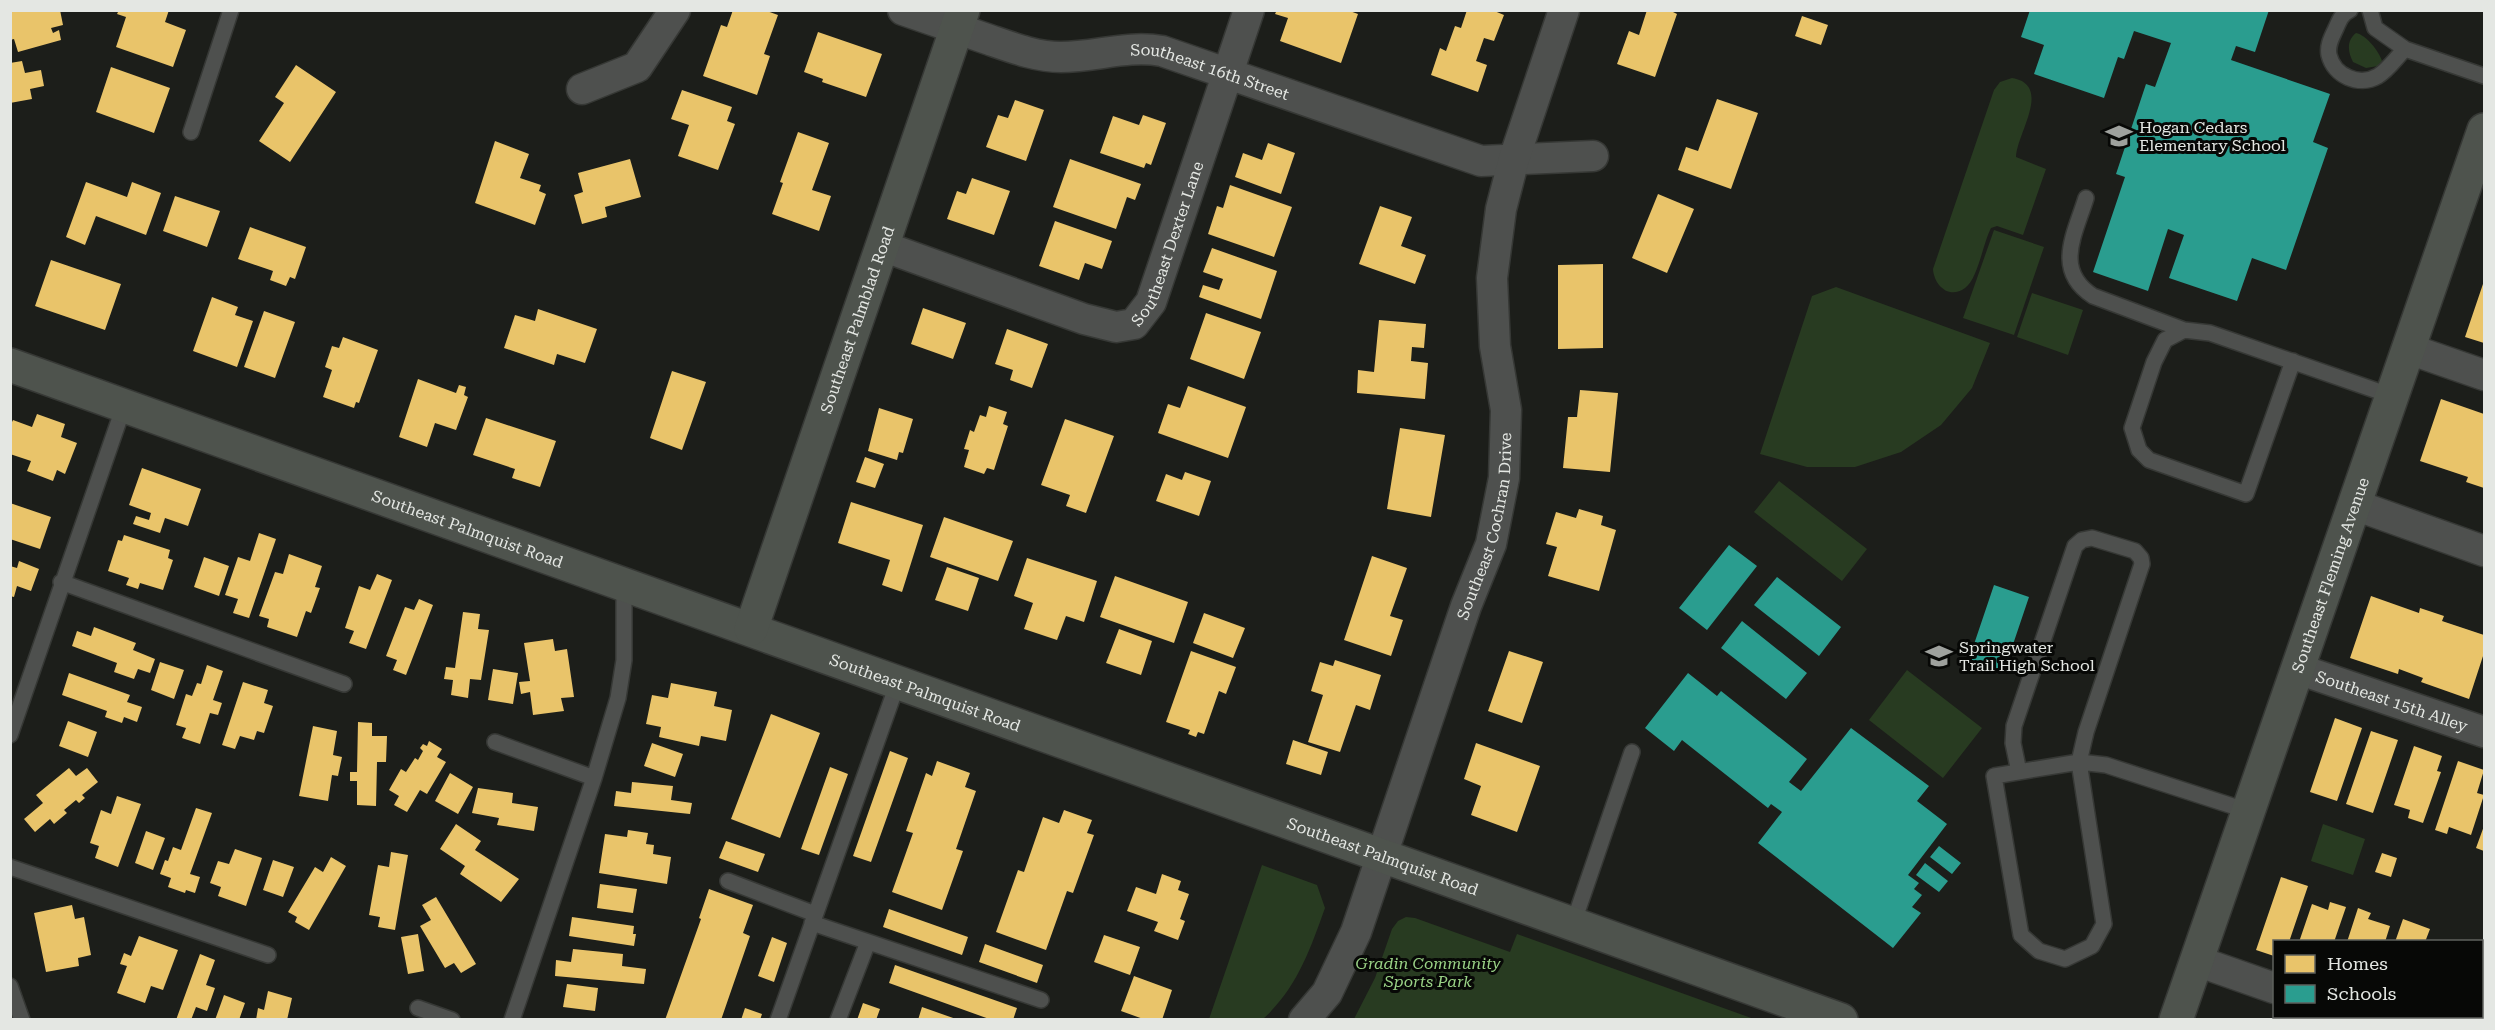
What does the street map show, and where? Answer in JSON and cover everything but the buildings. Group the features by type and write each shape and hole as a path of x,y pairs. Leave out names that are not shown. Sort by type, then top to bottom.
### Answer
{"main road":[{"name":"Southeast Palmblad Road","path":"751,629 959,20"},
{"name":"Southeast Fleming Avenue","path":"2176,1020 2484,130"},
{"name":"Southeast Palmquist Road","path":"10,365 1841,1020"}],"street":[{"path":"582,89 637,67 675,10"},
{"name":"Southeast 16th Street","path":"903,10 959,20 1022,51 1045,56 1063,57 1143,48 1162,51 1481,161 1593,156"},
{"name":"Southeast Dexter Lane","path":"882,246 1084,318 1116,327 1134,324 1151,302 1249,10"},
{"name":"Southeast Cochran Drive","path":"1304,1020 1327,993 1356,932 1466,606 1491,544 1504,478 1506,410 1495,346 1492,278 1501,209 1514,159 1564,10"},
{"path":"2409,348 2484,375"},
{"path":"2355,505 2484,551"},
{"name":"Southeast 15th Alley","path":"2298,669 2484,732"},
{"path":"2197,962 2273,988"}],"lane":[{"path":"191,132 231,10"},
{"path":"2350,10 2342,15 2329,42 2332,64 2339,73 2359,81 2370,80 2380,75 2404,49"},
{"path":"2370,10 2375,28 2404,49 2484,76"},
{"path":"2086,198 2070,252 2069,264 2073,278 2081,288 2093,296 2184,330 2210,333 2392,396"},
{"path":"2184,330 2165,340 2154,362 2132,428 2139,450 2149,460 2246,494 2293,361"},
{"path":"10,735 61,582 124,406"},
{"path":"2019,771 2013,743 2014,726 2075,546 2082,540 2091,538 2134,551 2141,558 2142,564 2086,732 2079,762 2104,924 2092,946 2065,959 2038,951 2020,935 1994,776 2079,762 2106,765 2248,811"},
{"path":"61,582 344,684"},
{"path":"512,1020 594,778 620,688 624,660 624,585"},
{"path":"778,1020 898,682"},
{"path":"495,742 594,778"},
{"path":"1573,924 1632,752"},
{"path":"10,867 268,955"},
{"path":"728,881 868,942 1041,1000"},
{"path":"838,1020 868,942"},
{"path":"10,986 22,1020"},
{"path":"418,1008 452,1020"}],"green space":[{"path":"2356,33 2368,40 2378,53 2382,61 2378,66 2366,68 2353,62 2349,47"},
{"path":"2012,78 2024,82 2030,90 2032,100 2016,157 2046,169 2023,235 1997,226 1991,228 1970,283 1959,291 1948,291 1939,285 1933,269 1994,90 2000,82"},
{"path":"1994,230 2044,247 2014,335 1963,318"},
{"path":"1836,287 1990,343 1972,388 1941,425 1901,452 1855,467 1807,467 1760,454 1812,296"},
{"path":"2032,293 2083,310 2068,355 2017,337"},
{"path":"1779,481 1867,549 1842,581 1754,512"},
{"path":"1907,670 1982,728 1943,778 1869,720"},
{"path":"2323,824 2365,839 2353,875 2311,861"},
{"path":"1262,865 1317,885 1325,908 1308,953 1294,981 1263,1019 1209,1019"},
{"name":"Gradin Community Sports Park","path":"1406,917 1415,918 1510,952 1517,934 1754,1019 1354,1019 1375,978 1392,929 1398,921"}],"place":[{"name":"Hogan Cedars Elementary School","path":"2119,136"},
{"name":"Springwater Trail High School","path":"1939,656"}]}
